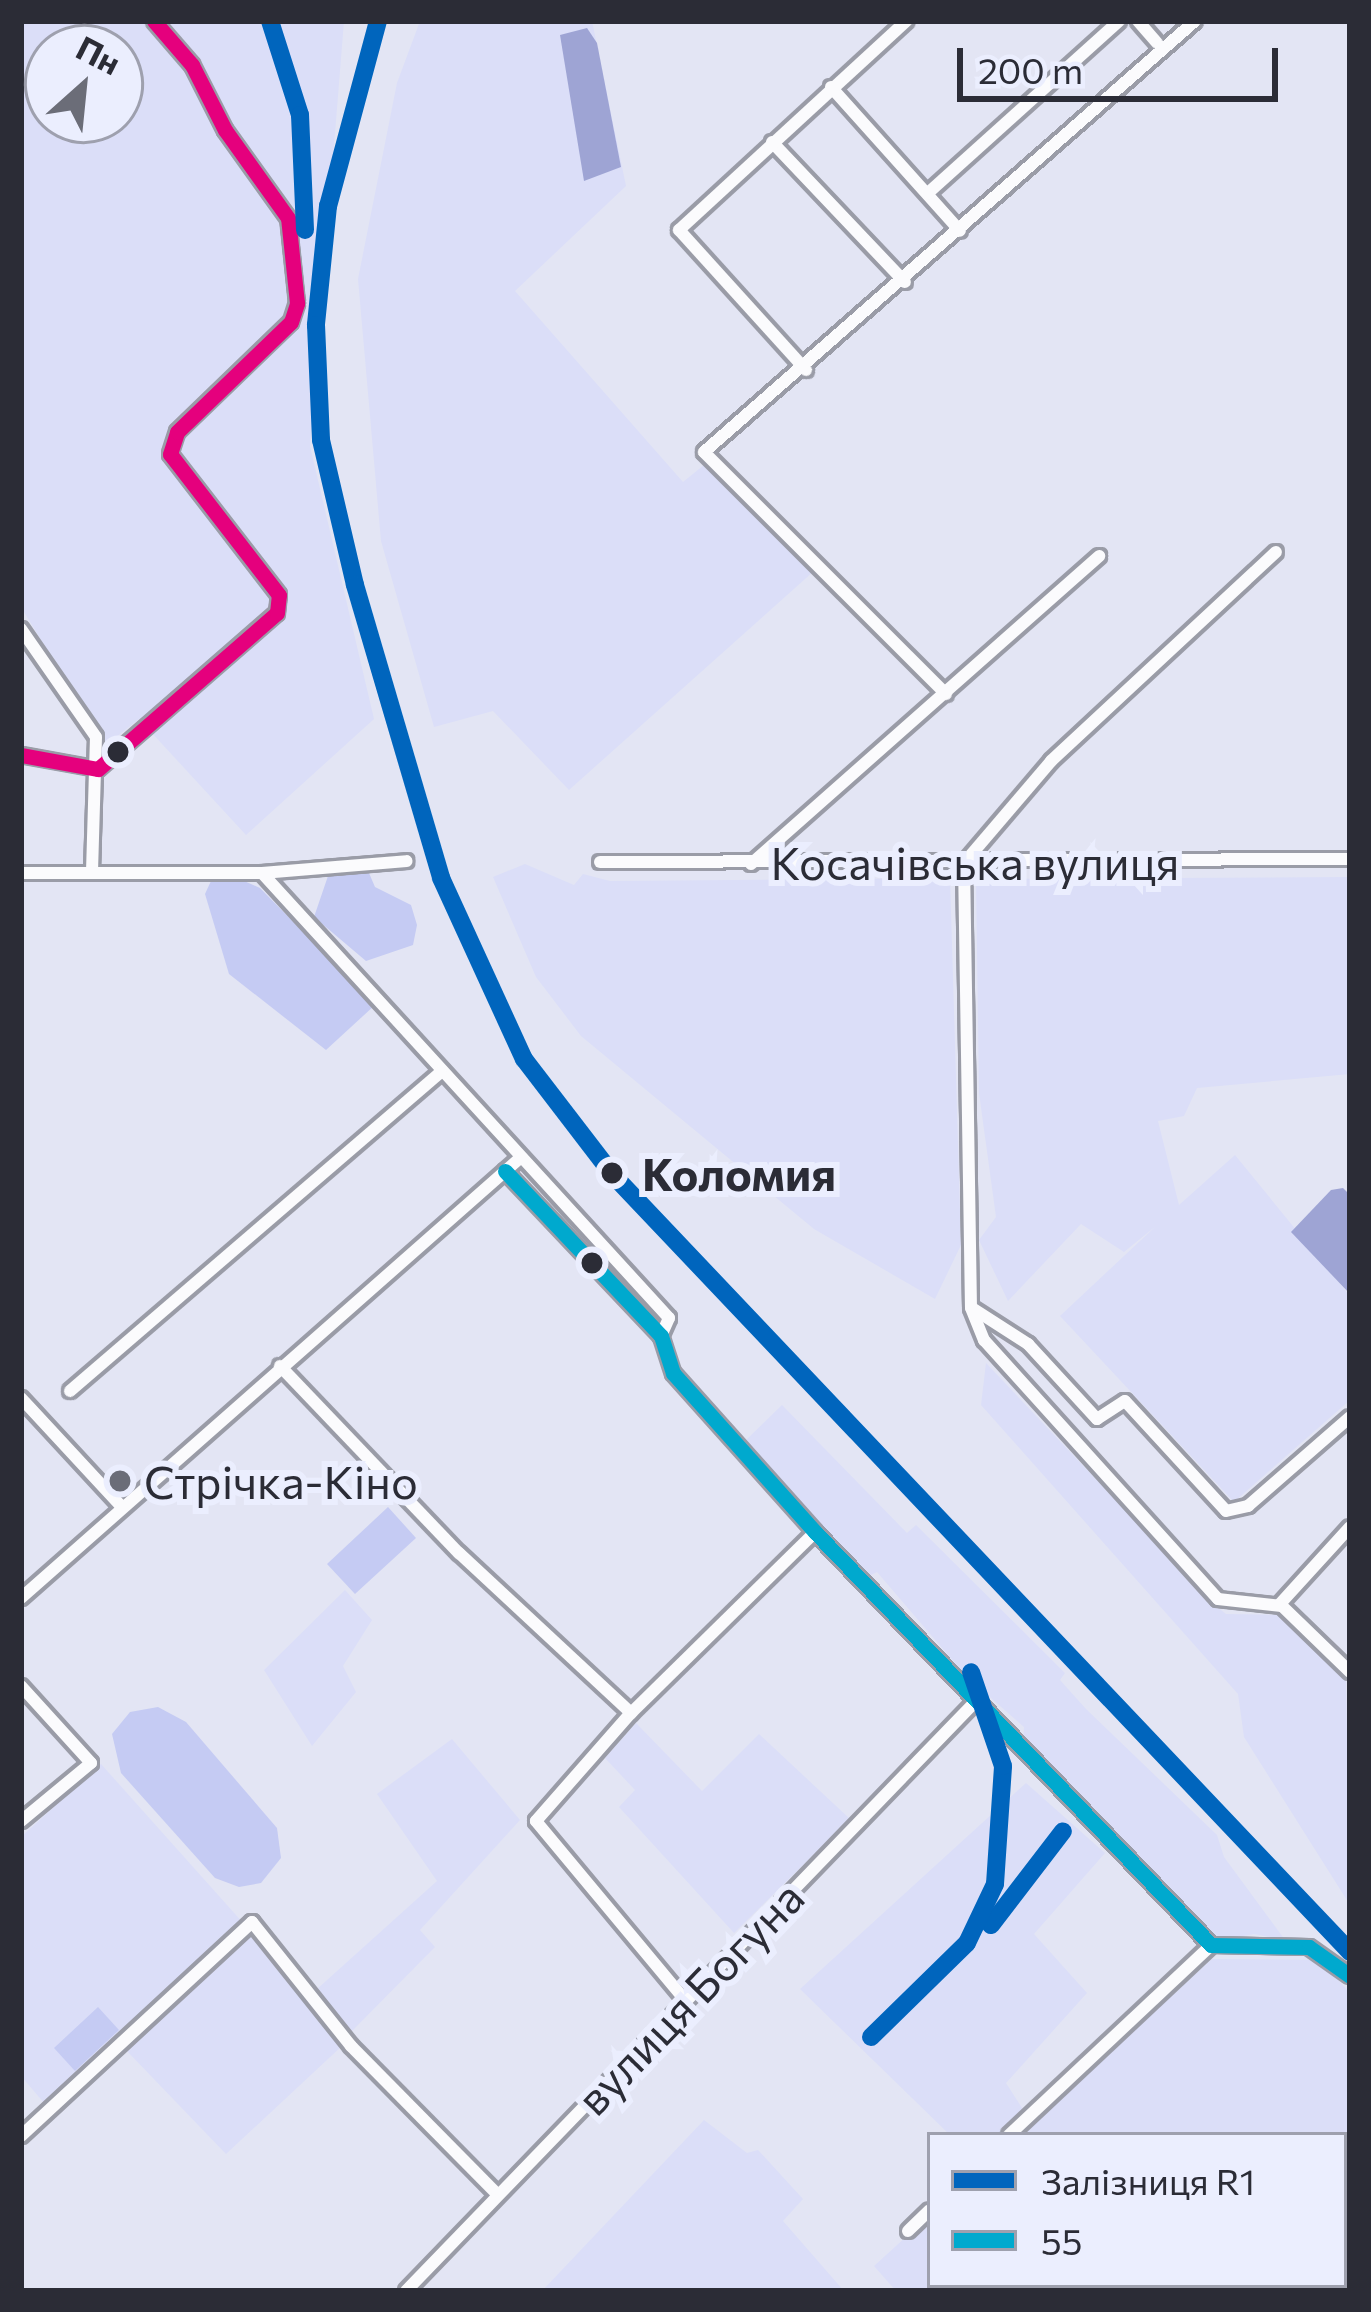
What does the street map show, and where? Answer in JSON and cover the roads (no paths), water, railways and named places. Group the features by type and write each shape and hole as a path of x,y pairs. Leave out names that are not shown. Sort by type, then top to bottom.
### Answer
{"street":[{"path":"98,769 277,614 279,596 170,454 177,432 291,322 298,303 288,218 225,130 192,64 154,21"},
{"path":"806,370 679,230 906,21"},
{"path":"928,193 1119,21"},
{"path":"1138,21 1156,44"},
{"path":"946,694 704,452 806,370 1196,21"},
{"path":"831,88 960,231"},
{"path":"772,142 904,282"},
{"path":"1276,552 1051,761 964,863 971,1308 995,1359 1211,1593 1239,1607 1279,1605 1350,1528"},
{"path":"752,863 1099,556"},
{"path":"21,629 96,737 92,872"},
{"path":"21,755 98,769"},
{"name":"Косачівська вулиця","path":"599,862 1350,859"},
{"path":"21,872 262,873 407,861"},
{"path":"262,873 669,1318 662,1336"},
{"path":"70,1391 441,1072"},
{"path":"21,1598 520,1158"},
{"path":"505,1171 662,1336 673,1373 815,1532 973,1704 1211,1945 1309,1947 1350,1976"},
{"path":"971,1308 1028,1344 1097,1419 1125,1401 1226,1511 1248,1506 1350,1417"},
{"path":"280,1366 459,1553 631,1713"},
{"path":"21,1398 121,1506"},
{"path":"685,2000 536,1821 631,1713 815,1532"},
{"path":"1279,1605 1350,1672"},
{"path":"21,1686 91,1763 21,1821"},
{"name":"вулиця Богуна","path":"406,2291 973,1704"},
{"path":"21,2136 252,1922 351,2045 498,2195"},
{"path":"1013,2132 1211,1945"},
{"path":"908,2231 927,2213"}],"rail line":[{"name":"R1","path":"270,21 300,115 305,230"},
{"name":"R1","path":"378,21 328,206 316,325 321,440 355,585 441,878 524,1059 613,1175 1350,1952"},
{"name":"R1","path":"871,2037 967,1943 995,1884 1003,1766 971,1672"},
{"name":"R1","path":"991,1925 1063,1831"}],"place":[{"name":"Коломия","path":"612,1173"},
{"name":"Стрічка-Кіно","path":"120,1481"}]}
